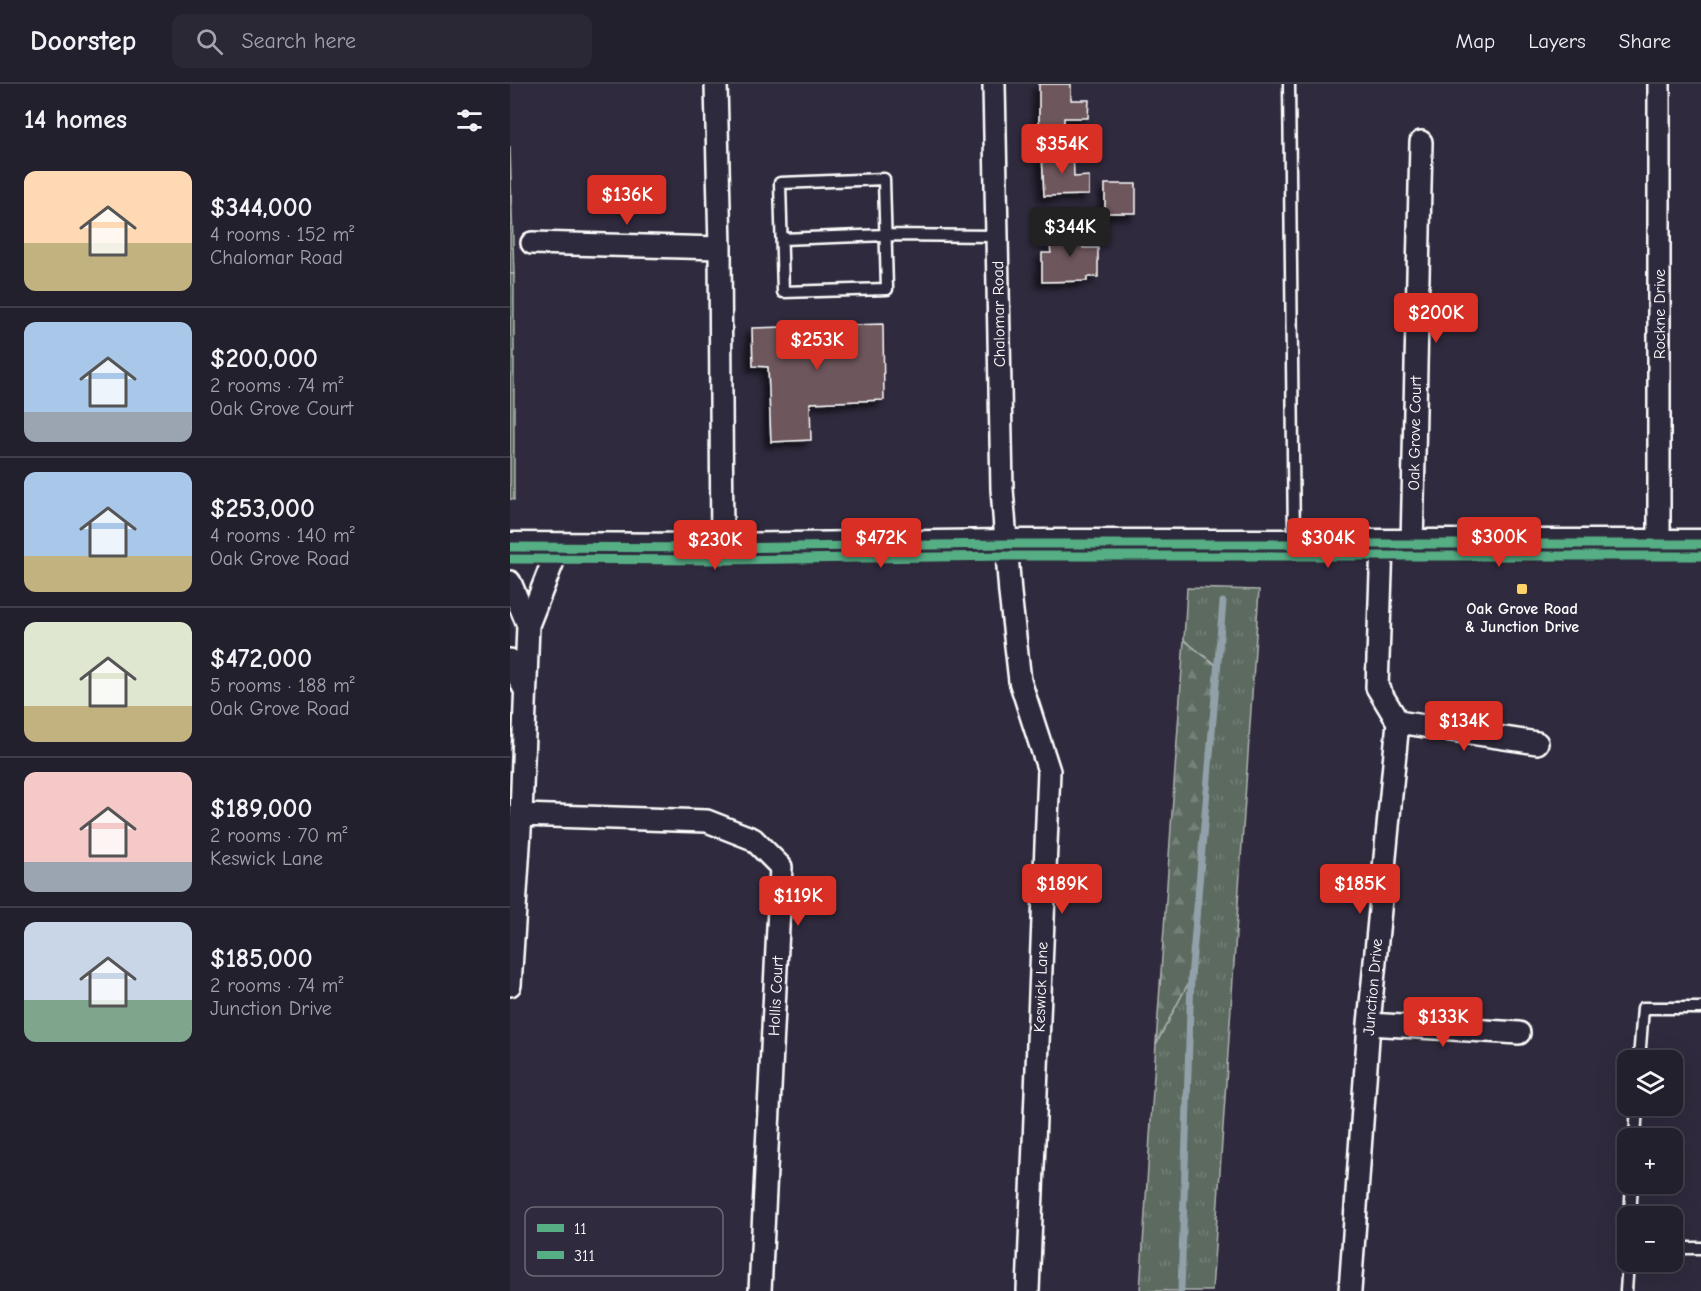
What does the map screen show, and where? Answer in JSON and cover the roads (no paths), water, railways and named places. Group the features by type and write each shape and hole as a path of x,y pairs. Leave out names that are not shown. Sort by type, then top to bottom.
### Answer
{"main road":[{"path":"510,547 1701,544"}],"street":[{"path":"716,84 720,248 722,548"},
{"name":"Chalomar Road","path":"994,84 1002,489 1007,544"},
{"name":"Rockne Drive","path":"1659,84 1659,545"},
{"name":"Oak Grove Court","path":"1412,545 1421,142"},
{"path":"532,243 720,248"},
{"name":"Keswick Lane","path":"1007,544 1020,681 1048,771 1028,1291"},
{"path":"1382,545 1377,687 1398,722 1537,743"},
{"path":"510,985 521,815 528,625 559,546"},
{"path":"510,582 528,625"},
{"path":"510,660 524,688"},
{"name":"Junction Drive","path":"1350,1291 1369,1024 1398,722"},
{"name":"Hollis Court","path":"521,815 707,821 753,839 781,867 760,1291"},
{"path":"1369,1024 1520,1033"}],"lane":[{"path":"1289,84 1294,546"},
{"path":"884,179 886,235 887,289 783,292 780,183 884,179"},
{"path":"782,239 886,235 996,236"},
{"path":"1640,1050 1642,1008 1701,1008"},
{"path":"1683,1248 1701,1248"},
{"path":"1626,1291 1627,1272"}],"waterway":[{"path":"1181,1291 1191,978 1223,602"}],"place":[{"name":"Oak Grove Road & Junction Drive","path":"1522,589"}]}
